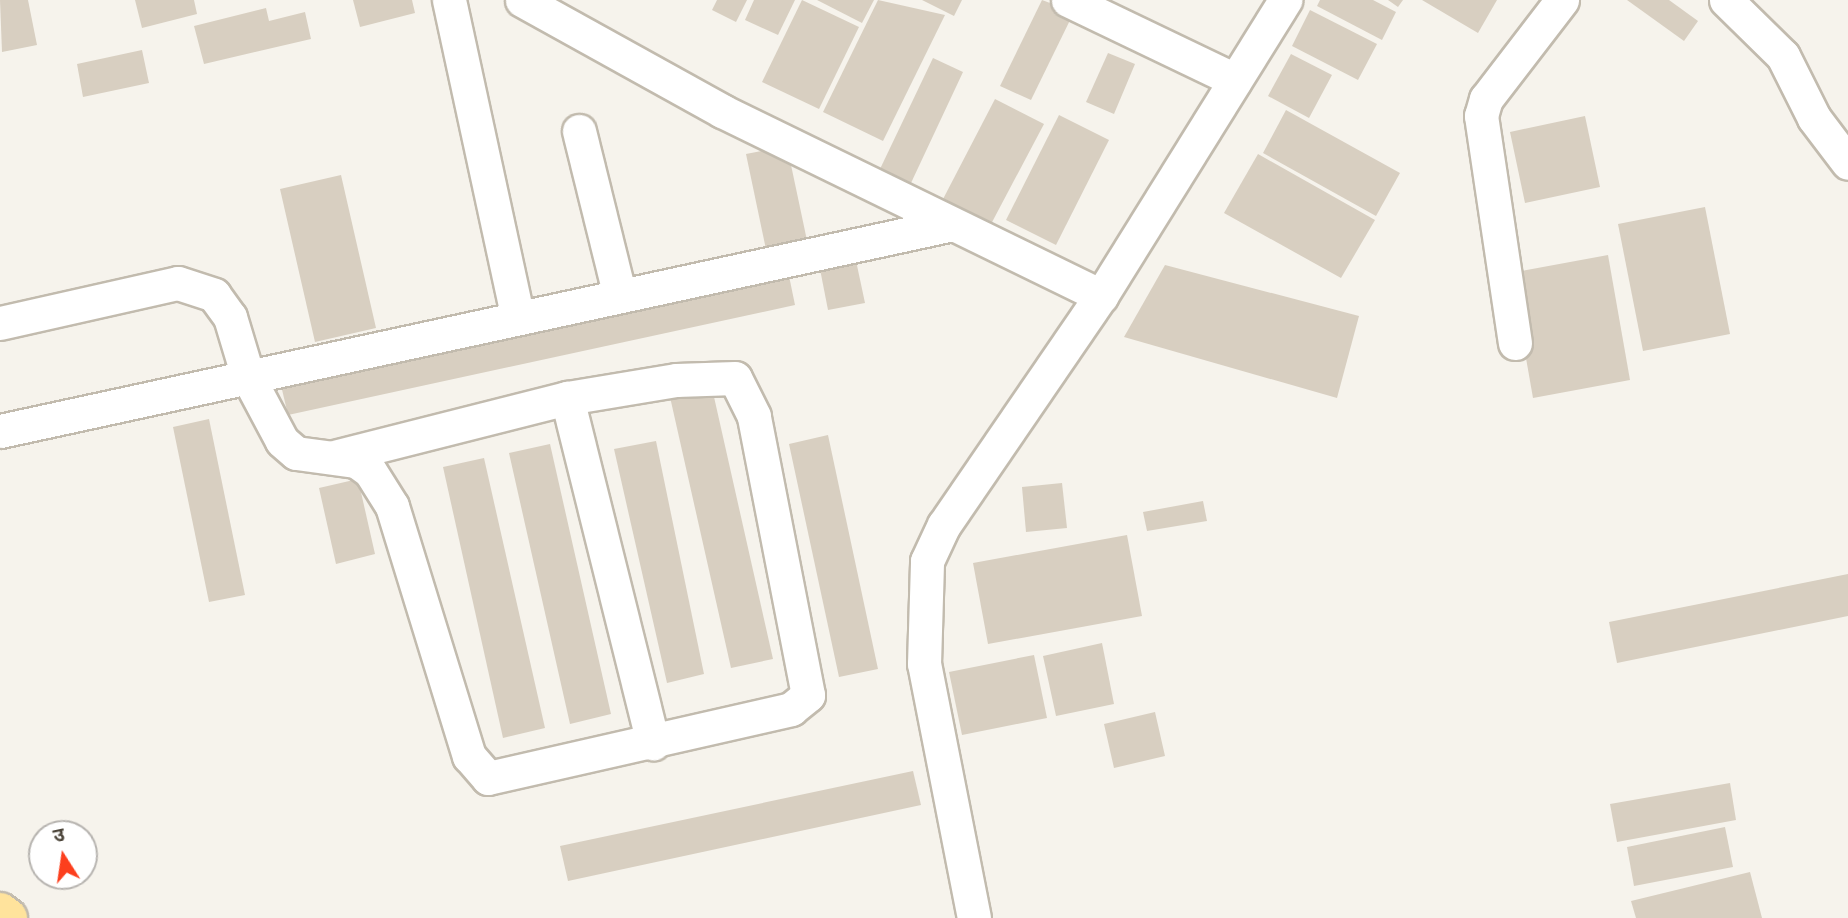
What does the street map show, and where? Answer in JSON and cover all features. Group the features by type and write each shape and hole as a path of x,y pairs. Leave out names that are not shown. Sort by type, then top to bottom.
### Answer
{"main road":[{"path":"0,912 8,918"}],"street":[{"path":"449,0 517,315"},
{"path":"522,0 948,225 1101,296"},
{"path":"1068,0 1235,80"},
{"path":"974,918 924,664 927,561 944,524 1101,296 1285,0"},
{"path":"1515,343 1481,116 1486,99 1562,0"},
{"path":"1726,0 1783,57 1814,118 1848,163"},
{"path":"579,131 619,293"},
{"path":"0,431 517,315 948,225"},
{"path":"0,323 178,283 201,287 230,317 248,377 282,441 296,453 337,456 567,398 716,376 734,378 754,415 808,695 791,709 507,779 478,772 407,537 370,471 337,456"},
{"path":"567,398 653,743"}],"building":[{"path":"0,0 28,0 37,45 2,52"},
{"path":"135,0 194,0 197,14 142,28"},
{"path":"353,0 412,0 415,13 360,27"},
{"path":"717,0 747,0 736,22 712,10"},
{"path":"754,0 795,0 778,35 745,20"},
{"path":"802,0 859,27 819,109 762,82"},
{"path":"817,0 874,0 862,23"},
{"path":"878,0 945,15 883,141 823,112"},
{"path":"922,0 962,0 954,16"},
{"path":"1042,0 1074,12 1031,100 1000,86"},
{"path":"1320,0 1373,0 1396,12 1382,40 1317,6"},
{"path":"1388,0 1403,0 1398,7"},
{"path":"1422,0 1497,0 1478,33"},
{"path":"1627,0 1669,0 1698,21 1684,41"},
{"path":"266,8 269,21 305,12 311,39 204,64 194,26"},
{"path":"1310,10 1377,44 1358,80 1292,46"},
{"path":"142,50 149,83 83,97 77,64"},
{"path":"1108,53 1135,64 1114,114 1086,102"},
{"path":"1291,54 1332,75 1309,118 1268,96"},
{"path":"933,58 963,72 911,183 880,169"},
{"path":"995,99 1044,124 990,226 942,201"},
{"path":"1286,110 1400,173 1376,216 1263,153"},
{"path":"1059,115 1109,140 1056,245 1006,220"},
{"path":"1585,116 1600,187 1525,203 1510,132"},
{"path":"787,146 809,250 768,259 746,154"},
{"path":"1258,154 1375,220 1341,278 1224,213"},
{"path":"341,175 376,328 315,342 280,189"},
{"path":"1705,207 1730,334 1643,351 1618,224"},
{"path":"1608,255 1630,380 1533,398 1511,273"},
{"path":"855,256 865,303 828,310 819,264"},
{"path":"1165,265 1359,316 1337,398 1124,337"},
{"path":"788,271 795,305 288,415 280,381"},
{"path":"712,388 773,659 731,668 670,397"},
{"path":"209,419 245,595 209,602 173,427"},
{"path":"828,435 878,669 839,677 789,444"},
{"path":"656,441 704,674 667,683 614,449"},
{"path":"550,444 611,714 570,724 509,453"},
{"path":"484,458 545,728 503,738 443,467"},
{"path":"358,479 375,554 336,564 319,488"},
{"path":"1062,483 1067,528 1026,532 1022,487"},
{"path":"1203,501 1207,521 1147,531 1143,512"},
{"path":"1127,535 1142,616 988,644 973,563"},
{"path":"1848,574 1848,616 1617,663 1609,622"},
{"path":"1102,643 1114,704 1056,716 1043,656"},
{"path":"1034,655 1047,718 962,735 949,672"},
{"path":"1155,712 1165,756 1114,768 1104,724"},
{"path":"913,771 921,805 568,881 560,846"},
{"path":"1730,783 1736,820 1617,842 1610,804"},
{"path":"1725,827 1733,867 1634,886 1627,847"},
{"path":"1750,872 1762,918 1636,918 1631,901"}]}
